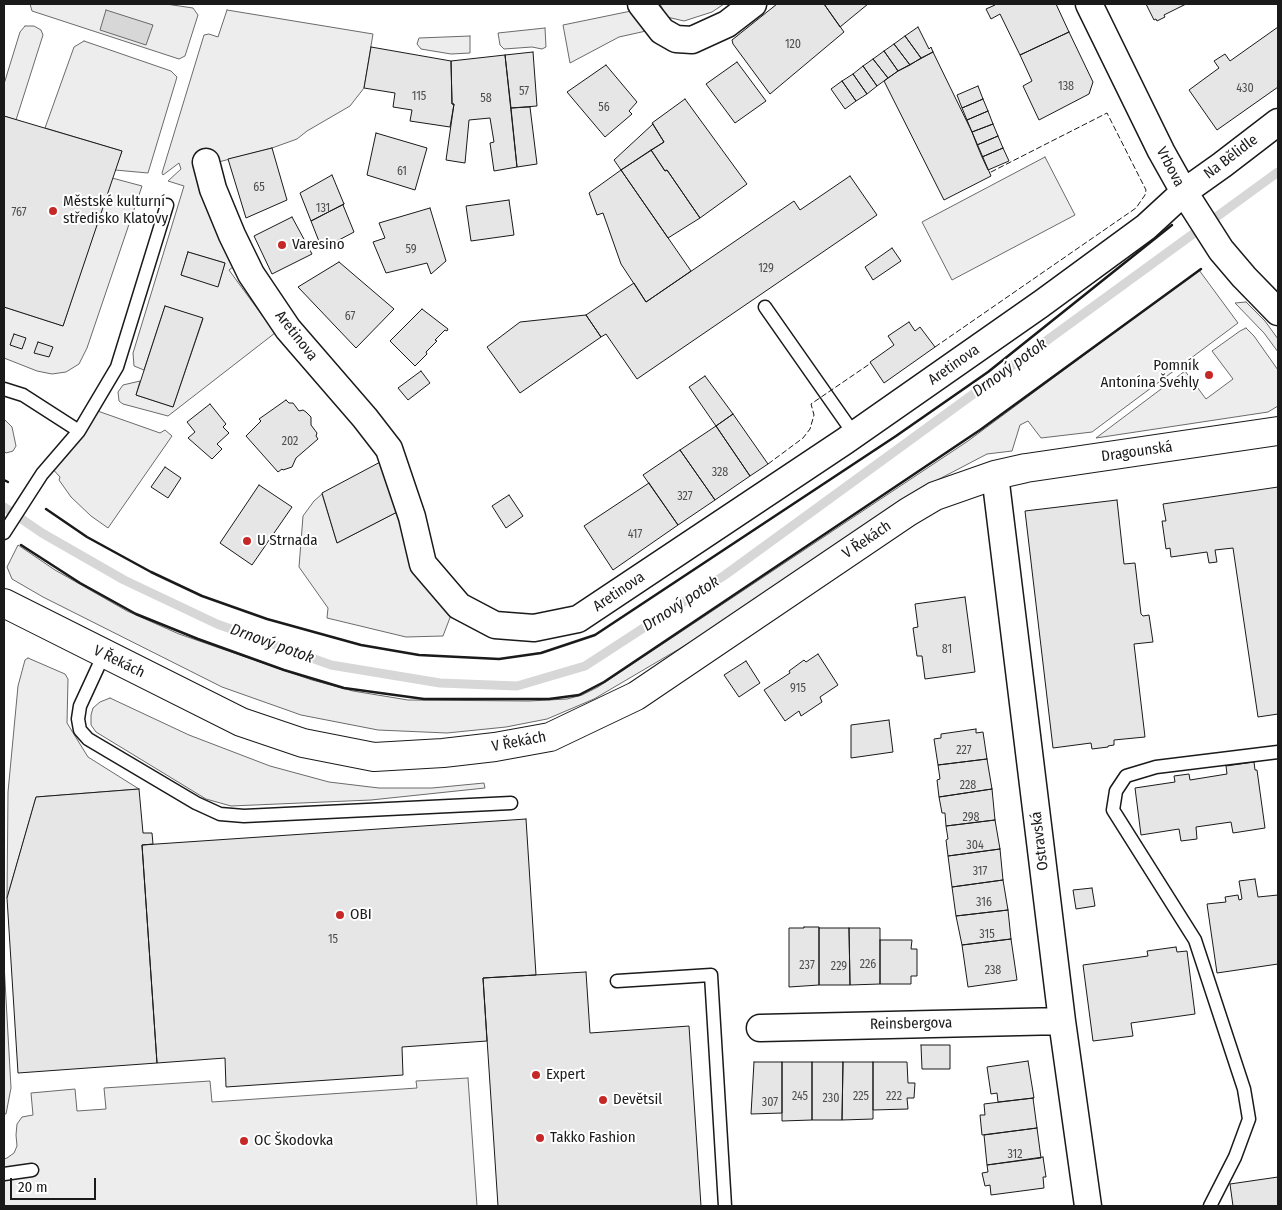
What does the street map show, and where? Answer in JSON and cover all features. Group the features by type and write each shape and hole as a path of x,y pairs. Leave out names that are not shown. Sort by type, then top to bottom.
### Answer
{"street":[{"path":"641,4 662,31 676,39 692,40 727,24 753,4"},
{"name":"Vrbova","path":"1089,4 1161,151 1188,198 1221,250 1278,312"},
{"name":"Na Bělidle","path":"1188,198 1222,165 1278,122"},
{"name":"Aretinova","path":"206,162 213,189 251,274 288,329 365,418 389,449 412,517 423,564 459,606 495,626 534,628 578,619 854,434 1041,304 1188,198"},
{"name":"Dragounská","path":"995,475 1026,468 1278,431"},
{"name":"V Řekách","path":"4,603 241,722 303,743 374,756 443,753 495,747 550,737 636,696 908,512 935,496 995,475"},
{"name":"Ostravská","path":"995,475 1062,1020 1088,1206"},
{"name":"Reinsbergova","path":"760,1028 1062,1020"}],"lane":[{"path":"4,533 42,474 79,431 117,367 168,206"},
{"path":"765,308 854,434"},
{"path":"4,388 23,395 79,431"},
{"path":"104,654 80,706 78,719 80,730 88,739 196,803 220,814 244,816 511,803"},
{"path":"1210,1206 1235,1157 1249,1119 1244,1089 1195,940 1113,810 1116,791 1126,776 1156,767 1278,752"},
{"path":"617,981 711,975 725,1206"},
{"path":"4,1174 32,1170"}],"shaded area":[{"path":"30,4 166,4 193,8 198,15 185,56 179,59 32,11"},
{"path":"660,4 724,4 712,12 684,21 667,17"},
{"path":"106,10 153,25 146,45 100,30"},
{"path":"227,10 373,34 364,88 350,106 307,131 297,139 272,148 207,165 233,267 229,270 275,333 168,416 123,404 119,401 118,392 123,385 140,381 136,395 173,407 203,319 165,306 144,370 134,366 133,353 184,186 168,181 181,169 179,163 163,175 162,173 204,35 209,34 218,37","holes":["188,252 225,263 218,286 181,275"]},
{"path":"636,10 646,31 619,37 570,63 563,25"},
{"path":"25,26 34,26 41,30 43,35 16,120 4,116 4,84 20,32"},
{"path":"545,28 546,47 542,49 532,47 504,49 500,45 498,33"},
{"path":"470,36 470,53 451,54 421,49 417,44 419,38"},
{"path":"84,41 171,71 177,77 148,173 115,170 122,151 45,128 74,47"},
{"path":"1045,157 1075,215 952,280 922,222"},
{"path":"112,178 142,186 87,348 79,364 66,372 52,374 37,371 4,358 4,307 63,326"},
{"path":"1199,270 1238,323 1092,432 1041,438 1028,421 1020,425 1012,451 987,454 924,487 696,639 594,699 547,719 506,727 447,733 378,730 301,715 222,687 43,597 12,579 7,567 18,545 55,570 127,611 179,634 312,680 353,691 408,700 529,701 567,699 582,695 598,687 968,441"},
{"path":"1246,302 1265,321 1278,339 1278,352 1264,333 1235,303"},
{"path":"1246,328 1254,336 1278,370 1278,406 1268,412 1096,438 1185,371 1206,399 1233,379 1212,351"},
{"path":"92,409 160,433 165,430 172,436 108,528 91,516 71,497 59,480 60,477 49,465"},
{"path":"4,419 12,427 16,446 13,451 6,453 4,451"},
{"path":"322,494 337,543 401,510 451,615 443,636 406,637 327,618 328,608 299,567 303,516"},
{"path":"28,658 65,674 68,679 67,723 88,757 139,789 36,797 7,898 8,792 18,686 25,660"},
{"path":"110,698 189,735 270,766 329,782 379,788 432,788 484,783 485,788 371,800 231,806 206,799 96,732 91,725 93,708 100,702"},
{"path":"4,963 11,1088 6,1114 4,1114"},
{"name":"OC Škodovka","path":"468,1078 477,1206 4,1206 4,1159 14,1153 17,1146 17,1124 22,1117 33,1115 31,1093 75,1089 77,1111 106,1109 104,1088 210,1081 212,1102 417,1088 416,1081"}],"building":[{"path":"777,4 824,4 844,32 770,94 732,40"},
{"path":"824,4 868,4 840,27"},
{"path":"995,4 1056,4 1069,32 1020,55 1000,14 991,19 986,9"},
{"path":"1146,4 1186,4 1164,15 1165,17 1157,21 1156,19 1154,20"},
{"path":"918,27 929,49 931,47 933,52 921,58 905,36"},
{"path":"1278,27 1278,87 1217,130 1189,90 1219,68 1214,61 1225,54 1230,61"},
{"path":"1069,32 1093,82 1089,94 1039,120 1023,86 1032,81 1020,55"},
{"path":"905,36 921,58 910,65 894,44"},
{"path":"894,44 910,65 898,71 884,51"},
{"path":"371,47 451,61 452,104 454,104 450,127 410,121 412,110 393,107 395,93 364,88"},
{"path":"884,51 898,71 888,78 873,59"},
{"path":"533,52 537,106 511,108 505,55"},
{"path":"933,52 991,176 944,200 884,81"},
{"path":"505,55 517,167 494,171 490,143 494,142 490,118 469,120 465,163 446,160 454,104 452,104 451,61"},
{"path":"873,59 888,78 877,86 863,66"},
{"path":"737,62 766,101 735,123 706,84"},
{"path":"606,65 637,102 629,111 632,114 605,137 567,92"},
{"path":"863,66 877,86 867,94 853,74"},
{"path":"853,74 867,94 856,101 842,81"},
{"path":"842,81 856,101 845,109 831,89"},
{"path":"978,86 983,99 962,108 957,95"},
{"path":"685,99 747,184 700,218 651,150 664,142 652,123"},
{"path":"983,99 988,111 967,120 962,108"},
{"path":"530,107 537,164 517,167 511,108"},
{"path":"988,111 993,124 972,132 967,120"},
{"name":"Městské kulturní středisko Klatovy","path":"4,116 122,151 63,326 4,307"},
{"path":"653,124 664,142 621,170 614,160"},
{"path":"993,124 998,136 977,145 972,132"},
{"path":"376,133 427,148 415,190 367,175"},
{"path":"998,136 1003,148 982,157 977,145"},
{"path":"272,148 287,200 246,218 228,159"},
{"path":"1003,148 1009,161 988,170 982,157"},
{"path":"651,150 700,218 668,238 621,170"},
{"path":"621,170 691,271 646,302 621,264 603,213 597,215 589,193"},
{"path":"332,175 344,204 311,221 300,193"},
{"path":"850,176 877,215 637,379 606,334 601,337 586,315 634,283 646,302 794,201 800,210"},
{"path":"509,200 514,235 471,241 466,206"},
{"path":"344,204 354,232 322,249 311,221"},
{"path":"430,208 446,261 431,274 427,263 386,273 373,242 385,238 379,223"},
{"name":"Varesino","path":"292,217 312,254 272,274 254,236"},
{"path":"892,248 901,261 873,280 865,267"},
{"path":"188,252 225,263 218,287 181,275"},
{"path":"339,262 394,309 356,348 298,287"},
{"path":"165,306 203,318 173,407 136,395"},
{"path":"422,309 448,329 435,340 437,341 415,366 390,341"},
{"path":"586,315 601,337 520,393 487,347 520,322"},
{"path":"909,322 915,331 920,327 935,347 884,383 870,362 894,345 888,336"},
{"path":"14,334 26,338 22,349 10,345"},
{"path":"38,342 53,347 49,357 34,353"},
{"path":"421,371 430,383 408,400 398,388"},
{"path":"705,376 733,414 716,426 689,387"},
{"path":"286,400 289,403 293,403 299,411 303,410 311,417 311,425 317,433 318,439 296,458 292,467 278,472 246,436 261,421 259,419"},
{"path":"210,404 226,424 223,427 229,433 217,444 222,449 212,459 188,438 195,432 187,422"},
{"path":"733,414 768,464 750,476 716,426"},
{"path":"716,426 750,476 715,500 680,450"},
{"path":"680,450 715,500 678,525 643,475"},
{"path":"384,460 401,510 337,543 322,493"},
{"path":"165,467 181,478 168,498 151,487"},
{"path":"649,483 678,525 613,570 584,526"},
{"path":"259,485 292,507 252,565 220,543"},
{"path":"1278,487 1278,714 1258,717 1233,548 1215,550 1217,562 1209,563 1207,552 1171,557 1170,548 1166,549 1162,521 1166,521 1163,504"},
{"path":"509,495 523,516 506,528 492,506"},
{"path":"1117,500 1124,564 1135,563 1141,614 1143,616 1149,615 1153,642 1134,644 1145,737 1114,740 1114,745 1092,749 1091,743 1053,748 1025,511"},
{"path":"965,597 975,672 925,679 922,656 917,656 913,628 918,627 915,604"},
{"path":"818,654 838,685 820,697 822,702 801,716 799,711 785,721 764,690 790,673 789,671 804,660 806,662"},
{"path":"746,661 760,683 739,697 724,675"},
{"path":"889,720 893,752 851,758 851,725"},
{"path":"976,729 976,733 983,732 987,759 938,765 934,739 941,738 941,734"},
{"path":"987,759 992,789 939,797 937,780 940,779 938,765"},
{"path":"1254,762 1255,770 1257,770 1265,828 1233,833 1231,822 1196,827 1197,839 1181,841 1179,829 1141,835 1135,788 1175,782 1174,776 1189,774 1190,780 1227,774 1226,766"},
{"path":"139,789 143,833 152,833 153,844 142,845 157,1063 18,1073 7,898 36,797"},
{"path":"992,789 995,820 946,826 945,813 942,813 939,797"},
{"name":"OBI","path":"526,819 536,975 483,978 487,1041 402,1047 403,1075 226,1087 225,1058 157,1063 142,845"},
{"path":"995,820 1000,849 948,856 946,826"},
{"path":"1000,849 1003,880 952,887 948,856"},
{"path":"1255,879 1258,897 1278,895 1278,964 1217,973 1207,904 1226,902 1225,897 1238,895 1239,900 1242,899 1239,881"},
{"path":"1003,880 1008,910 956,916 952,887"},
{"path":"1092,888 1095,906 1076,909 1073,890"},
{"path":"1008,910 1011,939 962,945 956,916"},
{"path":"819,927 819,985 789,987 789,928"},
{"path":"819,928 849,928 850,985 819,985"},
{"path":"849,928 880,928 880,984 850,985"},
{"path":"1011,939 1017,980 968,987 962,945"},
{"path":"880,940 912,940 911,949 917,949 917,976 911,976 911,984 880,984"},
{"path":"1176,947 1177,952 1187,951 1195,1014 1131,1023 1133,1036 1093,1041 1083,965 1148,956 1147,951"},
{"path":"586,972 590,1033 689,1026 701,1206 498,1206 483,978"},
{"path":"921,1045 950,1045 950,1069 922,1069"},
{"path":"1028,1061 1034,1098 998,1102 997,1093 991,1094 987,1067"},
{"path":"754,1062 782,1062 782,1113 751,1114"},
{"path":"782,1062 812,1062 812,1120 782,1121"},
{"path":"812,1062 843,1062 842,1120 812,1120"},
{"path":"843,1062 873,1062 873,1119 842,1120"},
{"path":"873,1062 907,1062 908,1083 915,1083 914,1098 907,1098 908,1109 873,1110"},
{"path":"1033,1098 1037,1128 982,1135 980,1115 985,1115 984,1104"},
{"path":"1037,1128 1041,1158 987,1165 984,1135"},
{"path":"1043,1157 1046,1177 1043,1177 1044,1188 991,1195 990,1185 985,1186 982,1173 988,1172 987,1165"},
{"path":"1278,1177 1278,1206 1233,1206 1230,1184"}],"waterway":[{"name":"Drnový potok","path":"4,507 42,533 124,580 217,624 331,665 440,683 517,686 585,666 725,575 1278,172"}],"fence":[{"path":"935,347 1136,208 1145,195 1146,190 1107,113 989,173"},
{"path":"768,464 803,438 810,429 814,415 811,404 871,363"}],"wall":[{"path":"46,509 87,537 151,572 202,596 267,619 361,645 419,655 499,659 541,653 595,635 896,436 988,372 1172,225"},
{"path":"21,545 80,583 136,614 284,670 344,688 424,699 549,699 579,695 604,682 980,430 1201,269"},
{"path":"4,480 8,482"}],"place":[{"name":"Městské kulturní středisko Klatovy","path":"53,211"},
{"name":"Varesino","path":"282,245"},
{"name":"Pomník Antonína Švehly","path":"1209,375"},
{"name":"U Strnada","path":"247,541"},
{"name":"OBI","path":"340,915"},
{"name":"Expert","path":"536,1075"},
{"name":"Devětsil","path":"603,1100"},
{"name":"Takko Fashion","path":"540,1138"},
{"name":"OC Škodovka","path":"244,1141"}]}
